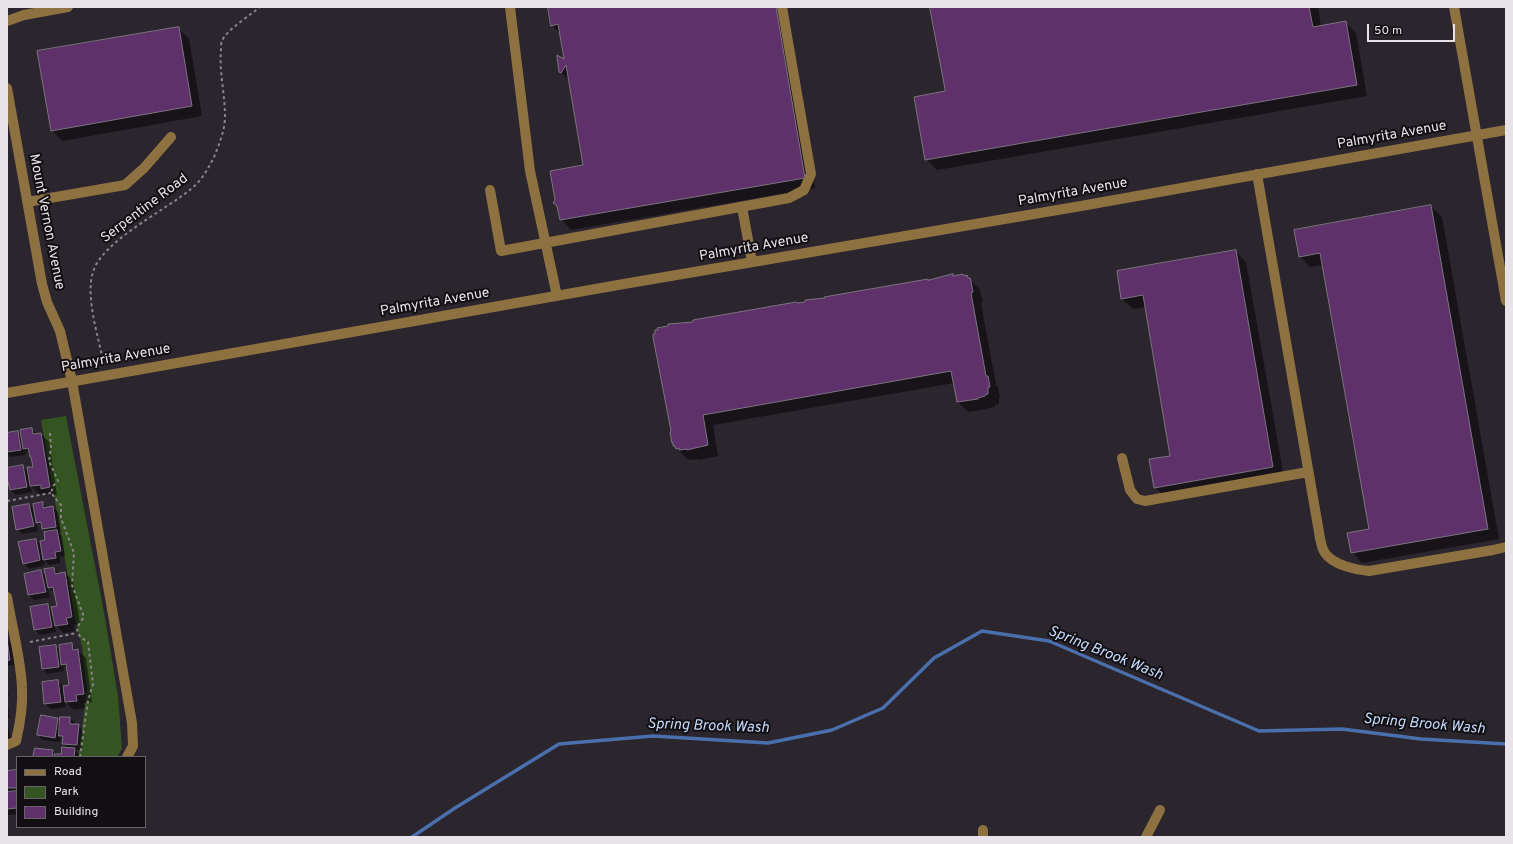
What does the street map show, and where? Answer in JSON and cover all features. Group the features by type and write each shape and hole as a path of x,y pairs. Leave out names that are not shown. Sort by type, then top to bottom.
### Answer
{"street":[{"path":"7,21 24,15 68,7"},
{"path":"510,7 530,170 557,296"},
{"path":"490,190 501,251 788,198 804,190 810,174 782,7"},
{"path":"1454,7 1506,301"},
{"name":"Mount Vernon Avenue","path":"7,88 42,284 47,302 60,331 72,381 132,723 133,746 128,756"},
{"name":"Palmyrita Avenue","path":"7,392 106,376 1506,130"},
{"path":"27,202 125,185 144,168 172,137"},
{"path":"1257,174 1308,472 1322,549 1325,554 1331,559 1350,568 1369,571 1493,550 1506,546"},
{"path":"742,207 752,262"},
{"path":"1122,458 1130,490 1137,499 1145,501 1308,472"},
{"path":"7,597 22,689 19,727 16,741 7,745"},
{"path":"1146,837 1160,810"}],"path":[{"name":"Serpentine Road","path":"106,376 91,300 92,272 104,253 151,217 176,202 193,188 207,172 219,146 225,118 220,55 222,40 260,7"},
{"path":"50,433 52,447 49,461 58,481 53,486 51,493"},
{"path":"7,501 51,493"},
{"path":"51,493 61,505 61,518 74,553 72,585 84,617 78,626 78,633 80,638 88,642 93,684 88,701 80,756"},
{"path":"30,642 78,633"}],"green space":[{"path":"66,416 104,612 118,696 122,749 118,756 78,756 87,689 82,647 75,618 41,420"}],"building":[{"path":"548,7 776,7 805,178 560,220 557,206 553,203 555,200 550,171 583,165 566,65 561,73 559,72 557,55 564,59 558,24 551,26"},
{"path":"930,7 1309,7 1313,27 1346,21 1357,85 925,160 914,97 945,91"},
{"path":"179,27 192,106 51,131 37,51"},
{"path":"1431,205 1488,529 1351,553 1347,533 1369,529 1320,253 1299,257 1294,230"},
{"path":"1236,250 1273,467 1154,488 1149,459 1170,456 1143,295 1121,299 1117,271"},
{"path":"953,274 953,276 963,274 964,276 967,275 971,281 973,292 971,293 986,376 988,376 990,387 988,387 988,394 985,396 978,399 957,402 951,371 703,415 708,445 687,450 679,450 679,448 676,449 675,446 673,446 653,337 655,330 658,330 657,328 668,326 668,324 693,322 693,320 796,302 805,302 805,300 825,298 824,297 928,280"},
{"path":"32,428 33,434 41,433 50,487 41,489 41,485 30,486 27,467 33,467 28,448 23,449 20,430"},
{"path":"18,431 21,450 7,452 7,433"},
{"path":"23,465 27,487 10,490 7,478 7,468"},
{"path":"43,502 43,508 53,506 56,527 42,529 41,522 36,523 33,504"},
{"path":"29,504 34,526 16,530 12,507"},
{"path":"57,530 61,551 55,552 56,558 43,560 40,541 45,540 44,532"},
{"path":"36,539 40,560 23,564 18,542"},
{"path":"54,568 55,574 65,572 72,617 66,618 68,624 55,626 51,607 57,606 53,587 48,588 44,569"},
{"path":"41,570 46,592 28,595 24,574"},
{"path":"48,604 52,627 34,630 30,607"},
{"path":"7,639 10,660 7,661"},
{"path":"72,643 73,650 78,649 84,694 76,695 77,701 65,702 63,686 69,685 66,664 61,665 59,645"},
{"path":"56,645 59,667 42,669 39,647"},
{"path":"58,680 61,702 44,704 42,682"},
{"path":"41,715 58,718 55,738 37,735"},
{"path":"60,717 70,717 70,724 79,724 77,745 62,744 63,736 59,736"},
{"path":"62,747 75,748 74,756 54,756 54,754 61,754"},
{"path":"35,748 53,750 52,756 33,756"},
{"path":"16,770 16,788 7,788 7,771"},
{"path":"16,791 16,808 7,809 7,792"}],"waterway":[{"name":"Spring Brook Wash","path":"412,837 455,808 559,744 653,736 768,743 832,730 883,708 934,658 982,631 1049,641 1259,731 1342,729 1421,739 1506,744"}]}
